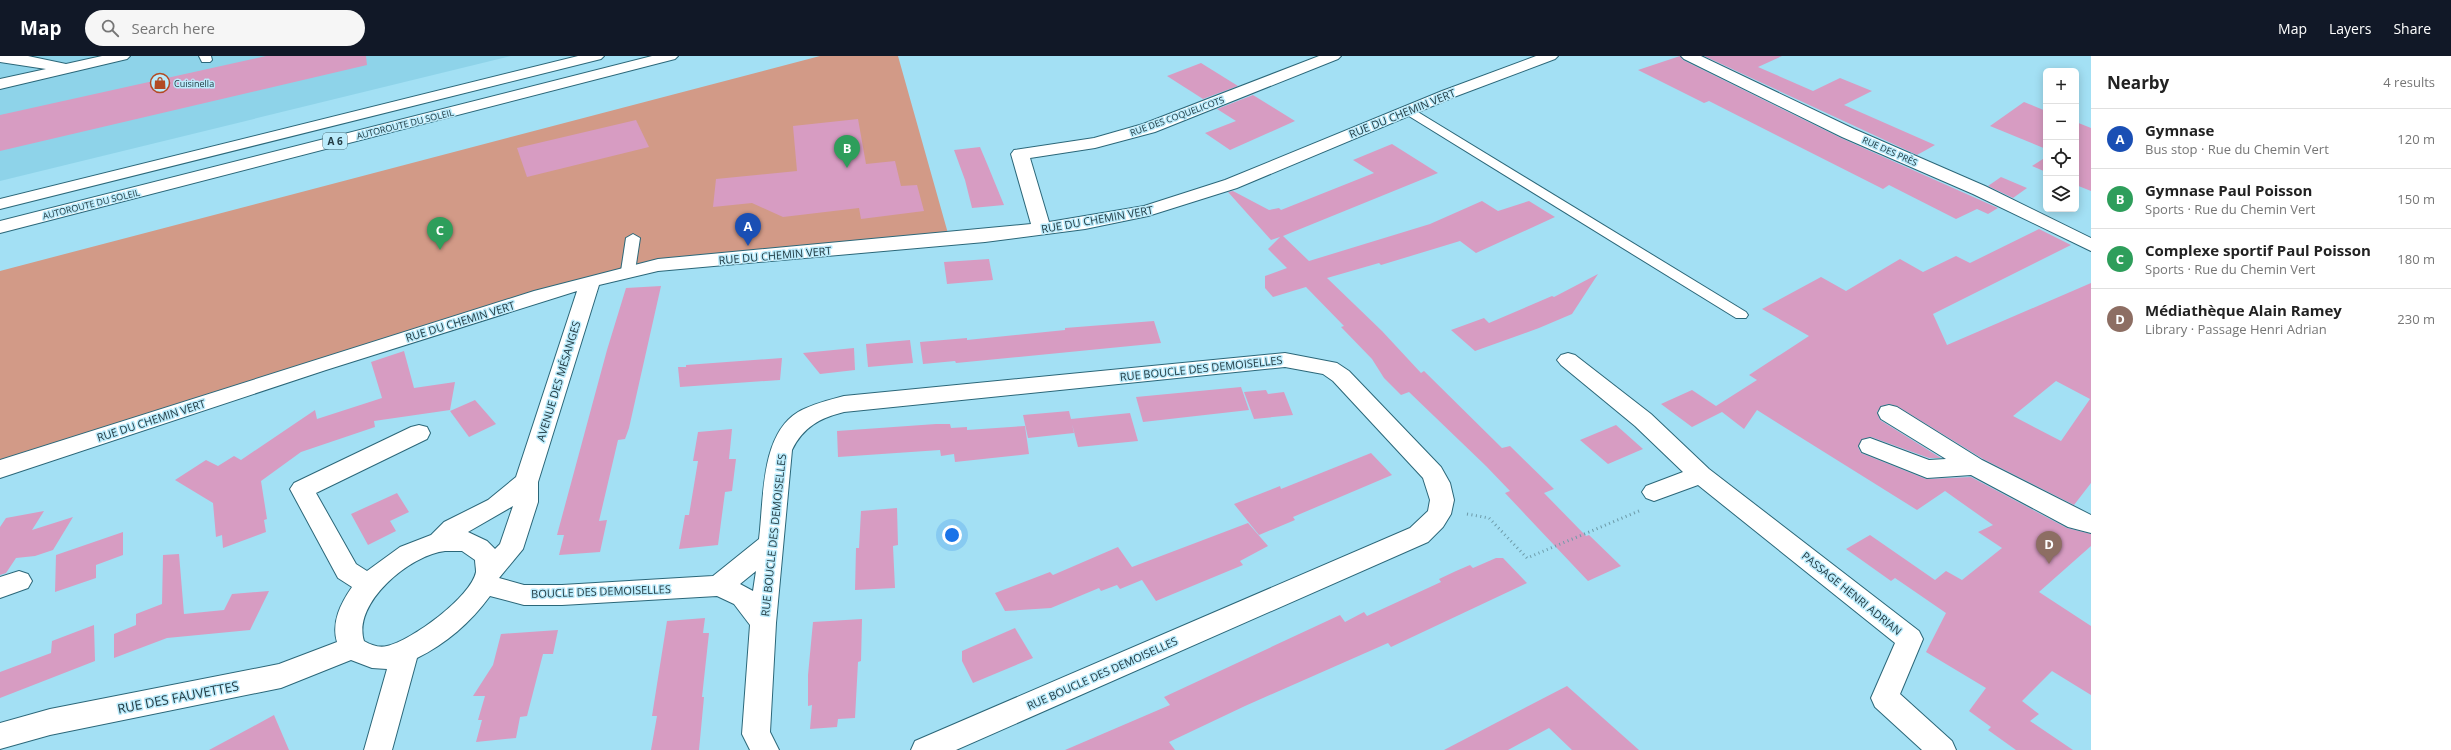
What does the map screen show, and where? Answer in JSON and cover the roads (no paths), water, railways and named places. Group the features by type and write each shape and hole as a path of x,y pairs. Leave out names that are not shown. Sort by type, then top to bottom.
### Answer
{"main road":[{"path":"0,84 100,59 122,56"},
{"name":"AUTOROUTE DU SOLEIL","path":"0,204 596,56"},
{"name":"AUTOROUTE DU SOLEIL","path":"0,227 670,56"},
{"name":"RUE DES COQUELICOTS","path":"1042,229 1020,154 1095,143 1149,128 1333,56"},
{"name":"RUE DU CHEMIN VERT","path":"0,469 368,349 590,281 628,271 666,264 1042,229 1148,211 1185,201 1231,184 1408,110 1550,56"},
{"name":"RUE DES PRÈS","path":"1690,56 1848,133 1993,197 2091,245"},
{"path":"2,62 18,58 42,65 74,66"},
{"name":"AVENUE DES MÉSANGES","path":"405,653 458,615 471,602 486,578 511,548 526,502 526,482 590,281"},
{"name":"RUE BOUCLE DES DEMOISELLES","path":"765,750 756,734 764,623 781,450 787,435 799,421 818,410 844,404 1285,360 1308,362 1329,368 1341,376 1433,473 1442,491 1443,509 1435,522 1419,535 925,750"},
{"name":"PASSAGE HENRI ADRIAN","path":"1568,360 1643,420 1701,475 1910,639 1885,698 1942,750"},
{"path":"1889,413 1974,466 2077,520 2091,524"},
{"path":"369,585 347,571 302,489 419,433"},
{"path":"1870,446 1927,469 1974,466"},
{"path":"1654,492 1701,475"},
{"path":"438,542 452,528 496,506 526,482"},
{"path":"405,653 386,658 367,657 352,648 348,632 352,611 369,585 389,567 411,553 438,542 466,541 481,550 487,559 486,578"},
{"path":"719,586 760,554 772,542"},
{"name":"BOUCLE DES DEMOISELLES","path":"486,578 524,594 562,595 719,586 743,597 764,623"},
{"name":"RUE DES FAUVETTES","path":"0,736 50,722 281,676 352,648"},
{"path":"378,750 405,653"}],"lane":[{"path":"1408,110 1741,315"},
{"path":"628,271 633,238"}],"place":[{"name":"Cuisinella","path":"160,83"},
{"name":"Gymnase Paul Poisson","path":"847,168"},
{"name":"Gymnase","path":"748,246"},
{"name":"Complexe sportif Paul Poisson","path":"440,250"},
{"name":"Médiathèque Alain Ramey","path":"2049,564"}]}
